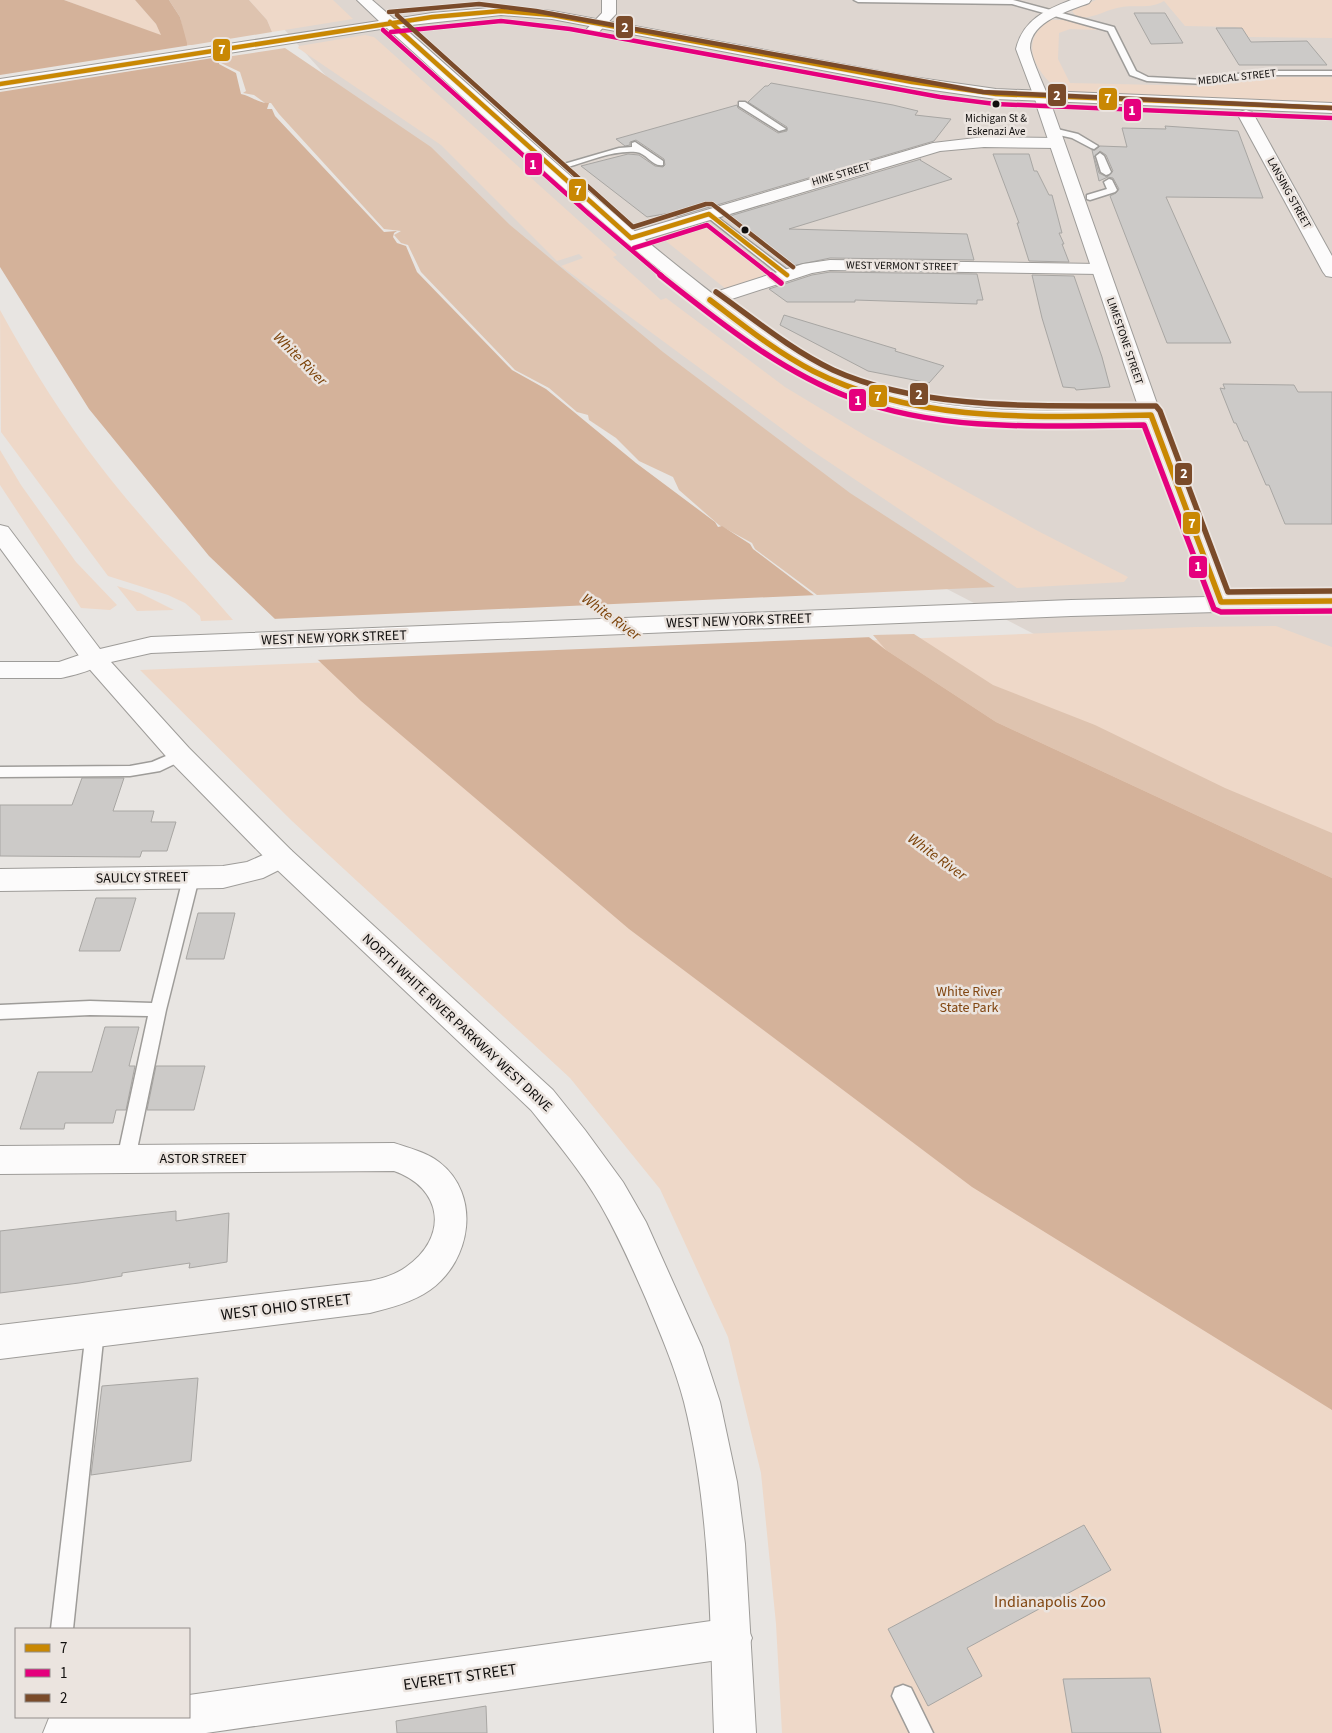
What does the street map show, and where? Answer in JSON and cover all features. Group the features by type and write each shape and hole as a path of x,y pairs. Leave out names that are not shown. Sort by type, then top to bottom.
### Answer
{"street":[{"path":"364,0 631,238 710,300 801,364 829,378 881,397 930,408 975,414 1038,416 1151,414"},
{"path":"597,28 609,14 609,0"},
{"name":"LIMESTONE STREET","path":"1084,0 1053,12 1032,27 1024,42 1023,49 1151,414 1221,602"},
{"path":"0,84 390,22 479,14 597,28 934,95 982,102 1332,108"},
{"path":"1043,102 1246,115 1332,118"},
{"name":"LANSING STREET","path":"1246,115 1332,272"},
{"name":"HINE STREET","path":"631,238 939,146 1055,137"},
{"name":"WEST VERMONT STREET","path":"710,300 816,266 1100,269"},
{"name":"NORTH WHITE RIVER PARKWAY WEST DRIVE","path":"0,532 94,658 180,755 280,858 542,1100 574,1140 611,1192 634,1232 656,1279 684,1347 709,1429 726,1544 732,1638 735,1733"},
{"name":"WEST NEW YORK STREET","path":"0,670 61,670 94,658 151,645 1167,604 1332,601"},
{"name":"SAULCY STREET","path":"0,880 222,877 245,872 280,858"},
{"name":"ASTOR STREET","path":"0,1160 394,1158 405,1160"},
{"name":"WEST OHIO STREET","path":"0,1342 394,1292 417,1280 442,1252 451,1228 451,1208 439,1181 424,1168 405,1160"},
{"name":"EVERETT STREET","path":"190,1715 732,1638"},
{"path":"64,1733 171,1718"}],"lane":[{"name":"MEDICAL STREET","path":"858,0 1012,2 1032,6 1111,30 1132,72 1147,79 1205,82 1254,73 1332,72"},
{"path":"742,104 782,129"},
{"path":"1055,137 1075,136 1094,146"},
{"path":"568,164 637,147 660,163"},
{"path":"1100,156 1106,172"},
{"path":"1090,196 1112,190 1109,182"},
{"path":"709,214 787,275"},
{"path":"0,772 130,771 155,767 180,755"},
{"path":"126,1159 158,1010 191,878"},
{"path":"0,1012 90,1008 158,1010"},
{"path":"62,1628 95,1330"},
{"path":"903,1696 922,1733"},
{"path":"50,1733 52,1718"}],"shaded area":[{"path":"169,0 249,0 267,20 272,32 186,46 180,17"},
{"path":"258,0 1332,0 1332,788 800,513 454,219"},
{"path":"285,48 431,147 510,225 663,352 850,493 995,587 817,595 755,549 752,543 719,525 679,490 673,477 639,461 616,438 589,420 588,415 577,412 549,388 515,370 421,272 408,245 401,243 394,235 401,231 384,229 271,103 265,103 254,95 243,93 246,91 240,72 221,63 219,58"},
{"path":"914,634 993,685 1095,725 1225,788 1332,833 1332,878 996,722 886,650 873,635"}],"green space":[{"path":"64,0 135,0 156,24 162,36"},
{"path":"249,0 333,0 353,19 272,32 267,20"},
{"path":"1096,0 1332,0 1332,38 1248,37 1243,29 1235,27 1185,26 1164,1 1149,6 1116,8 1083,18 1077,17 1072,11"},
{"path":"1051,20 1065,20 1098,30 1070,29 1059,33 1058,59 1070,83 1204,86 1264,77 1332,77 1332,104 1076,95 1067,93 1049,82 1042,74 1033,55 1032,45 1035,36 1041,27"},
{"path":"365,35 374,37 617,255 613,257 661,300 666,298 785,387 866,436 1036,530 1128,577 1124,582 1017,588 808,448 561,266 583,258 579,254 557,261 441,145 298,48 299,46"},
{"path":"701,222 707,224 771,271 770,273 726,289 657,234"},
{"path":"0,310 23,351 73,430 133,506 233,620 201,621 200,616 185,603 168,595 108,576 1,432"},
{"path":"0,450 21,485 76,562 117,605 110,610 81,608 0,485"},
{"path":"117,586 140,593 174,610 137,611"},
{"name":"White River State Park","path":"1276,626 1332,647 1332,1733 782,1733 776,1624 761,1473 728,1337 660,1189 570,1078 292,821 140,670 1195,627"}],"water":[{"name":"White River","path":"0,0 64,0 161,35 156,24 135,0 169,0 180,17 187,46 219,60 219,64 236,73 241,94 269,103 267,109 272,109 275,116 384,232 397,231 393,237 397,243 406,246 417,272 512,370 546,389 636,463 715,522 718,527 722,526 750,544 753,549 886,650 996,722 1332,878 1332,1410 972,1187 629,929 361,701 209,556 89,409 0,267"}],"pier":[{"path":"191,45 219,57 0,92 0,75"},
{"path":"818,595 873,637 315,660 272,619"}],"building":[{"path":"1134,13 1165,13 1183,43 1151,44"},
{"path":"1216,28 1242,28 1251,42 1307,41 1327,65 1239,65"},
{"path":"771,83 918,111 915,115 951,119 934,141 676,217 670,213 647,217 581,166 628,154 639,155 655,166 663,167 665,165 664,159 636,140 630,142 630,145 625,146 616,139 737,105 738,108 778,133 787,131 787,127 748,102 765,86"},
{"path":"1165,126 1238,131 1263,198 1166,197 1231,343 1167,343 1110,196 1119,189 1113,178 1108,177 1099,181 1092,150 1100,146 1127,147 1122,128 1166,129","holes":["1100,151 1106,155 1113,171 1107,177 1099,173 1094,157"]},
{"path":"993,154 1029,154 1034,171 1037,171 1049,195 1052,195 1062,233 1059,233 1069,262 1029,261 1017,223 1019,223"},
{"path":"921,159 952,179 789,229 967,234 974,260 830,258 792,266 730,216"},
{"path":"830,272 977,274 983,300 977,300 977,304 855,300 855,302 787,302 769,289 812,275"},
{"path":"1032,275 1074,276 1102,357 1110,387 1076,390 1075,388 1063,387 1042,318"},
{"path":"784,315 896,349 895,351 944,366 929,383 868,371 780,325"},
{"path":"1223,384 1294,385 1298,392 1332,392 1332,524 1285,524 1269,485 1266,485 1247,441 1244,441 1236,423 1234,423 1220,388 1225,389"},
{"path":"82,778 124,778 113,811 154,811 151,822 176,822 167,851 142,851 140,857 0,856 0,805 72,805"},
{"path":"96,898 136,898 120,951 79,951"},
{"path":"198,913 235,913 224,959 186,959"},
{"path":"105,1027 139,1027 129,1066 135,1066 126,1110 116,1110 113,1123 65,1123 64,1129 20,1129 38,1072 92,1072"},
{"path":"156,1066 205,1066 194,1110 147,1110"},
{"path":"176,1211 176,1221 229,1213 227,1262 189,1268 190,1263 122,1273 122,1276 79,1283 0,1293 0,1231"},
{"path":"198,1378 191,1461 91,1475 102,1386"},
{"path":"1084,1525 1111,1570 967,1648 982,1676 928,1706 888,1629"},
{"path":"1150,1678 1161,1733 1072,1733 1063,1679"},
{"path":"486,1706 487,1733 397,1733 396,1721"}],"transit line":[{"name":"2","path":"389,12 479,4 536,11 983,92 1332,108"},
{"name":"7","path":"0,84 432,17 501,11 552,15 912,82 996,94 1332,108"},
{"name":"2","path":"397,15 633,227 706,204 712,204 793,267"},
{"name":"1","path":"391,32 501,21 570,29 940,97 995,104 1332,118"},
{"name":"7","path":"390,22 631,238 709,214 787,275"},
{"name":"1","path":"383,30 554,184 659,274 710,314 764,352 820,385 850,398 881,408 913,415 946,421 1011,426 1144,425 1214,609 1221,612 1332,611"},
{"name":"1","path":"634,248 707,225 781,283"},
{"name":"2","path":"716,292 803,354 834,370 872,384 910,393 989,404 1156,406 1160,411 1228,592 1332,591"},
{"name":"7","path":"710,300 773,346 813,371 852,388 893,401 935,409 978,414 1022,416 1151,415 1221,602 1332,601"}],"place":[{"name":"Michigan St & Eskenazi Ave","path":"996,104"}],"park label":[{"name":"Indianapolis Zoo","path":"1050,1602"}]}
